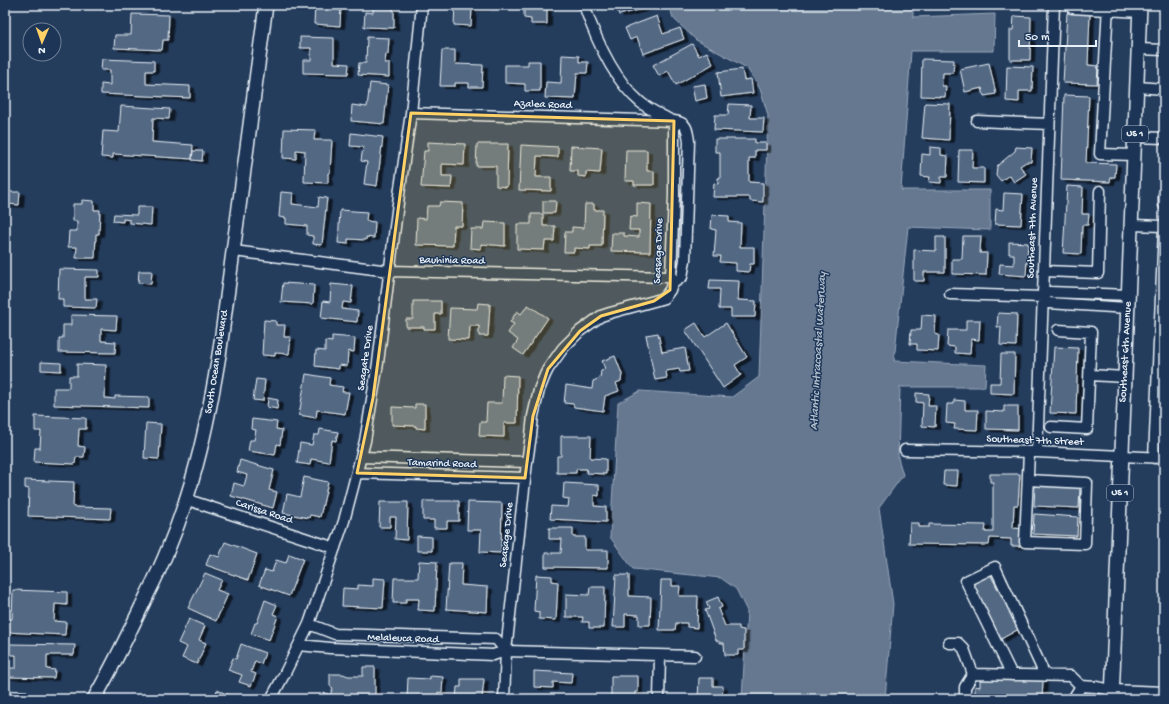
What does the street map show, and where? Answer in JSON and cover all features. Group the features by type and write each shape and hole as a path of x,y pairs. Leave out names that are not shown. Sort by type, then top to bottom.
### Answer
{"main road":[{"name":"South Ocean Boulevard","path":"94,699 113,665 169,549 200,453 211,405 234,251 266,5"},
{"name":"Southeast 6th Avenue","path":"1112,695 1140,9"}],"street":[{"name":"Seagate Drive","path":"271,699 309,624 344,521 361,457 373,398 411,113 422,5"},
{"path":"584,5 592,31 624,85 642,104 674,122 683,123 686,128 689,141 685,260 682,277 671,280"},
{"name":"Southeast 7th Avenue","path":"1028,480 1087,483 1085,544 1025,542 1028,480 1033,452 1043,297 1054,5"},
{"path":"1072,8 1140,9"},
{"path":"1107,8 1100,154 1134,156"},
{"path":"1138,49 1164,50"},
{"path":"1137,87 1164,89"},
{"name":"Azalea Road","path":"411,113 674,122"},
{"path":"977,121 1049,124"},
{"name":"Seasage Drive","path":"504,699 506,651 532,416 539,390 548,369 563,348 580,331 601,316 610,312 664,298 670,290 674,195 674,122"},
{"path":"1135,137 1164,138"},
{"path":"1044,271 1098,273 1100,191"},
{"path":"1164,195 1164,204"},
{"path":"1132,225 1164,227 1159,458"},
{"name":"Bauhinia Road","path":"234,251 389,271 671,280"},
{"path":"950,294 1043,297 1049,292 1129,301"},
{"path":"1051,427 1087,429 1092,332 1058,330"},
{"path":"1090,376 1125,377"},
{"name":"Southeast 7th Street","path":"905,450 1033,452 1159,458"},
{"name":"Tamarind Road","path":"361,457 527,462"},
{"name":"Tamarind Road","path":"357,473 525,478"},
{"name":"Carissa Road","path":"186,500 335,548"},
{"path":"1012,675 966,581 995,567 1045,675"},
{"name":"Melaleuca Road","path":"309,624 335,634 496,639 506,651"},
{"path":"949,642 958,643 964,649 973,674"},
{"name":"Melaleuca Road","path":"299,645 330,648 493,655 506,651 695,656"},
{"path":"659,699 660,656"},
{"path":"973,674 1071,676 1081,686 1096,687 1112,695 1164,692"},
{"path":"964,699 965,687 973,674"},
{"path":"1073,699 1081,686"}],"highlighted area":[{"path":"411,113 674,121 670,290 654,301 601,316 580,331 548,369 533,416 525,478 357,473 373,398"}],"water":[{"name":"Atlantic Intracoastal Waterway","path":"669,5 913,5 913,17 995,14 994,51 911,51 901,190 990,190 990,230 908,227 894,361 986,365 985,387 900,387 898,458 903,475 879,508 893,604 885,699 742,699 747,611 736,589 721,578 633,569 610,537 618,403 640,391 732,397 759,377 768,115 760,89 747,68 696,40 673,18"}],"building":[{"path":"306,5 341,5 340,26 314,24 315,6"},
{"path":"373,5 392,5 392,9 394,10 394,28 364,27 365,12 373,13"},
{"path":"455,5 486,5 486,8 472,8 471,26 454,25"},
{"path":"529,5 547,5 547,24 531,24 531,19 524,18 524,9 529,9"},
{"path":"658,5 619,15 616,6"},
{"path":"1067,13 1090,14 1088,65 1098,66 1097,84 1063,83"},
{"path":"132,14 169,15 168,40 163,40 162,50 114,48 115,35 131,35"},
{"path":"657,16 663,34 680,28 684,39 643,54 637,37 630,40 625,28"},
{"path":"1014,16 1031,17 1030,60 1010,60 1010,30 1013,30"},
{"path":"300,37 334,38 334,63 349,64 348,74 303,73 303,60 311,60 311,48 300,48"},
{"path":"367,37 389,38 388,54 386,54 385,63 389,63 389,77 358,75 359,63 366,63"},
{"path":"692,44 699,56 707,52 713,64 676,85 668,71 659,76 653,65"},
{"path":"442,50 455,50 455,64 483,65 482,87 469,87 469,83 455,83 455,86 440,86"},
{"path":"562,55 579,56 579,62 588,62 587,73 577,73 575,99 545,98 546,82 561,83"},
{"path":"102,59 154,61 154,71 146,71 146,84 190,86 190,98 101,94 101,84 110,85 110,70 101,70"},
{"path":"922,59 954,60 953,73 943,73 942,86 946,86 945,97 921,96"},
{"path":"528,61 540,61 540,91 525,91 525,84 505,83 505,65 528,65"},
{"path":"989,63 996,94 984,96 982,88 965,92 960,69"},
{"path":"1007,66 1033,67 1032,91 1019,91 1019,102 1006,101"},
{"path":"742,69 744,80 751,79 753,93 721,97 718,72"},
{"path":"370,83 388,85 384,124 351,121 352,105 367,107"},
{"path":"705,84 707,98 695,101 692,86"},
{"path":"1064,95 1089,96 1086,163 1116,164 1115,177 1111,177 1110,182 1061,180"},
{"path":"925,103 950,104 949,140 922,138"},
{"path":"729,104 751,105 750,118 764,118 763,132 714,130 715,115 728,115"},
{"path":"121,106 170,109 169,119 153,118 152,142 193,145 192,159 113,154 113,158 101,157 103,131 119,132"},
{"path":"284,129 315,130 314,140 332,140 328,183 304,182 305,151 296,150 296,159 283,158"},
{"path":"351,133 383,137 377,186 364,184 367,162 361,161 363,147 350,146"},
{"path":"715,139 755,139 755,143 766,143 766,150 755,150 755,158 749,158 749,182 763,183 763,202 750,201 750,197 713,197 714,183 718,184 718,178 720,178 720,152 715,152"},
{"path":"428,142 465,144 464,165 442,164 442,176 452,176 451,188 421,187 424,151 428,151"},
{"path":"477,144 508,144 507,187 496,186 496,166 476,166"},
{"path":"521,145 558,147 558,157 537,156 536,177 551,177 551,191 519,190"},
{"path":"571,146 602,148 600,173 586,172 586,177 578,176 578,171 570,171"},
{"path":"930,147 941,148 941,155 948,156 947,177 941,177 941,183 929,182 930,177 921,176 922,154 930,155"},
{"path":"1016,147 1032,148 1031,162 1026,162 1020,166 1026,174 1014,182 1009,175 1001,181 996,175 997,166 1015,151"},
{"path":"626,150 647,150 647,171 654,171 654,185 634,185 634,181 625,181"},
{"path":"959,150 973,150 972,168 984,168 984,183 958,182"},
{"path":"193,151 203,151 202,161 192,160"},
{"path":"1067,186 1083,187 1082,214 1089,214 1088,225 1082,225 1081,254 1063,253"},
{"path":"8,192 20,192 19,205 7,204"},
{"path":"281,192 293,193 292,204 318,207 319,197 327,198 322,245 313,244 313,236 307,235 307,226 286,224 286,218 279,217"},
{"path":"1004,193 1023,194 1021,225 995,224 996,209 1003,210"},
{"path":"82,200 94,201 94,210 100,210 99,234 96,234 95,258 76,258 77,247 68,247 69,231 77,231 77,221 73,221 73,204 82,204"},
{"path":"543,201 556,201 555,213 543,213"},
{"path":"440,202 463,203 462,226 454,226 453,246 416,245 417,218 426,219 427,206 439,206"},
{"path":"637,203 651,204 650,252 611,251 612,233 624,233 624,236 639,237 639,230 629,230 630,216 637,217"},
{"path":"585,204 594,204 594,210 603,210 602,246 590,246 590,249 574,248 574,252 564,252 565,232 572,232 572,227 584,228"},
{"path":"137,207 152,207 151,225 130,223 130,220 123,219 123,222 113,221 114,214 137,215"},
{"path":"340,210 367,212 366,221 375,222 374,238 366,237 366,240 348,239 348,244 338,243"},
{"path":"531,214 543,214 543,226 555,226 554,241 545,241 544,250 517,249 517,224 531,224"},
{"path":"712,215 729,216 729,222 741,223 740,247 754,247 754,264 750,264 749,272 736,271 736,263 720,262 721,256 714,256 716,230 711,229"},
{"path":"484,222 505,223 505,246 481,244 481,249 470,248 471,229 483,229"},
{"path":"963,236 981,236 980,253 987,253 986,275 952,274 952,259 962,259"},
{"path":"936,237 945,237 945,272 924,272 924,281 914,281 914,250 936,251"},
{"path":"1009,242 1028,243 1026,276 999,274 1000,264 1014,265 1014,254 1009,254"},
{"path":"59,269 99,270 99,277 85,277 85,299 97,299 96,308 63,307 63,299 58,299"},
{"path":"139,271 152,271 151,284 138,283"},
{"path":"710,280 739,281 738,300 756,301 755,317 731,317 731,309 719,309 720,289 709,289"},
{"path":"283,283 314,285 313,304 281,302"},
{"path":"331,284 353,286 351,303 343,302 342,309 358,311 357,322 321,318 323,301 330,302"},
{"path":"413,301 441,301 441,314 435,314 435,329 424,329 424,327 406,327 406,319 413,319"},
{"path":"478,303 490,304 488,336 479,336 479,326 470,326 469,340 448,339 450,308 477,309"},
{"path":"528,305 548,318 523,355 513,348 518,340 508,333 514,324 510,322 517,311 521,314"},
{"path":"998,313 1017,314 1016,346 1000,345 1001,327 997,327"},
{"path":"71,315 117,316 116,330 101,329 101,341 116,342 115,353 59,352 59,338 63,338 63,325 71,325"},
{"path":"922,315 936,316 935,334 939,335 938,351 917,350 917,344 910,344 911,330 921,330"},
{"path":"264,320 276,321 276,325 285,325 284,337 291,337 289,354 275,353 275,356 262,355"},
{"path":"966,320 980,320 979,340 971,339 970,354 955,353 955,347 947,346 948,330 966,330"},
{"path":"696,323 705,337 726,323 747,357 735,365 741,375 723,388 685,330"},
{"path":"658,333 662,352 685,348 689,371 680,372 679,369 666,371 667,378 655,380 646,335"},
{"path":"332,336 355,338 354,352 348,351 347,366 339,365 339,369 315,366 316,350 325,351 325,341 332,342"},
{"path":"1054,347 1078,348 1076,414 1050,413"},
{"path":"1001,354 1015,354 1014,394 990,393 990,383 1000,383"},
{"path":"615,356 622,374 621,381 616,383 619,391 605,396 603,411 574,407 573,404 564,403 566,385 592,389 593,381 600,378 601,371 605,369 602,361"},
{"path":"41,362 61,363 61,371 41,370"},
{"path":"77,364 106,365 105,398 115,399 115,396 149,397 149,408 54,405 54,388 69,388 69,376 77,376"},
{"path":"306,374 330,378 329,385 343,387 342,392 349,392 345,414 317,410 316,418 299,415"},
{"path":"503,375 518,376 517,423 504,423 504,437 479,436 480,422 486,422 487,403 502,403"},
{"path":"256,379 265,380 263,401 253,400"},
{"path":"916,393 929,394 928,406 936,406 935,427 922,426 923,403 916,402"},
{"path":"268,398 278,400 277,409 267,407"},
{"path":"954,400 965,401 965,410 978,410 977,430 954,429 955,424 946,423 947,404 954,404"},
{"path":"415,404 425,404 425,429 416,428 416,426 392,425 392,407 415,408"},
{"path":"1004,406 1018,406 1018,430 986,429 986,411 1004,412"},
{"path":"35,416 86,418 86,429 79,429 78,446 85,447 84,457 76,457 75,464 34,462 35,448 40,448 41,431 35,431"},
{"path":"252,419 277,422 276,429 282,430 280,445 277,444 275,455 248,451 250,440 254,440 256,430 251,429"},
{"path":"146,423 161,424 159,459 144,458"},
{"path":"320,429 338,432 336,441 332,440 329,462 311,459 310,465 297,463 300,443 312,445 314,435 319,435"},
{"path":"561,436 591,436 590,458 606,459 606,474 586,473 587,469 576,469 576,473 557,473 557,456 561,456"},
{"path":"240,460 274,470 269,490 277,492 273,508 231,496 234,483 244,486 247,475 237,472"},
{"path":"944,471 958,471 957,486 943,485"},
{"path":"990,474 1020,474 1018,505 1014,505 1013,528 1024,529 1024,538 1020,538 1020,546 1011,546 1011,539 990,538 989,545 909,544 910,523 919,523 919,527 929,527 929,524 986,525 985,532 993,532 993,482 990,482"},
{"path":"304,477 328,482 320,517 310,515 309,518 283,513 287,494 300,497"},
{"path":"25,480 74,482 73,507 111,508 110,519 28,516 29,489 25,488"},
{"path":"564,483 599,485 599,496 594,495 594,506 606,507 606,522 550,519 551,506 568,507 569,499 563,498"},
{"path":"1035,485 1080,488 1079,508 1034,506"},
{"path":"423,501 459,501 459,521 447,521 447,528 434,528 434,520 423,520"},
{"path":"380,502 408,502 407,540 395,539 396,517 390,517 390,527 379,527"},
{"path":"468,502 502,503 501,553 480,552 481,530 467,530"},
{"path":"1034,514 1078,517 1077,536 1033,534"},
{"path":"549,528 573,528 573,537 585,537 585,550 608,550 608,568 545,567 545,553 561,553 562,539 549,539"},
{"path":"417,536 432,537 432,551 417,551"},
{"path":"225,542 257,554 248,580 206,565 210,554 219,557"},
{"path":"289,554 303,559 289,596 259,585 265,570 272,572 276,560 286,563"},
{"path":"419,561 437,562 435,611 418,610 419,599 406,599 406,603 393,603 394,578 418,578"},
{"path":"449,563 462,563 461,585 488,587 487,612 446,609"},
{"path":"205,573 222,580 217,590 228,594 216,621 188,608"},
{"path":"990,574 1019,629 1001,639 972,584"},
{"path":"536,575 552,576 552,581 558,582 556,620 539,619 539,612 534,611"},
{"path":"616,575 629,575 629,596 651,597 650,625 639,625 639,615 625,614 625,627 613,627"},
{"path":"373,578 385,579 383,608 342,606 343,588 358,589 358,585 373,586"},
{"path":"661,580 672,580 672,586 680,586 679,596 698,596 697,628 687,627 687,623 676,623 675,630 659,630"},
{"path":"590,587 605,587 604,628 589,628 589,622 582,622 583,617 566,617 566,594 589,595"},
{"path":"13,590 67,592 67,605 55,604 54,621 66,622 65,635 5,632 5,619 12,619"},
{"path":"718,597 722,607 718,609 725,626 739,626 739,629 744,630 744,650 738,650 738,655 725,655 724,643 716,640 705,610 709,609 706,602"},
{"path":"265,600 277,605 273,614 278,616 269,640 251,634 255,623 257,623"},
{"path":"189,619 205,626 199,640 206,643 197,664 182,658 187,647 178,643"},
{"path":"9,644 75,645 74,655 47,655 47,669 55,670 54,678 7,677 8,668 16,668 16,655 9,655"},
{"path":"241,644 265,653 261,664 255,661 251,672 256,674 251,686 239,682 242,675 228,670 233,658 236,659"},
{"path":"363,667 375,667 375,699 322,699 324,692 330,695 333,688 330,686 330,674 363,676"},
{"path":"534,671 572,673 571,683 553,682 553,688 534,687"},
{"path":"430,676 443,677 442,693 438,692 438,699 407,699 408,678 430,679"},
{"path":"611,676 638,676 638,692 635,692 635,699 615,699 615,697 611,697"},
{"path":"699,678 713,678 713,686 723,686 722,699 698,699"},
{"path":"980,678 1043,681 1042,699 975,699 975,686 980,687"},
{"path":"461,679 484,679 482,699 456,699 457,687 461,687"},
{"path":"5,690 27,691 27,699 5,699"},
{"path":"217,690 239,699 214,699"}]}
